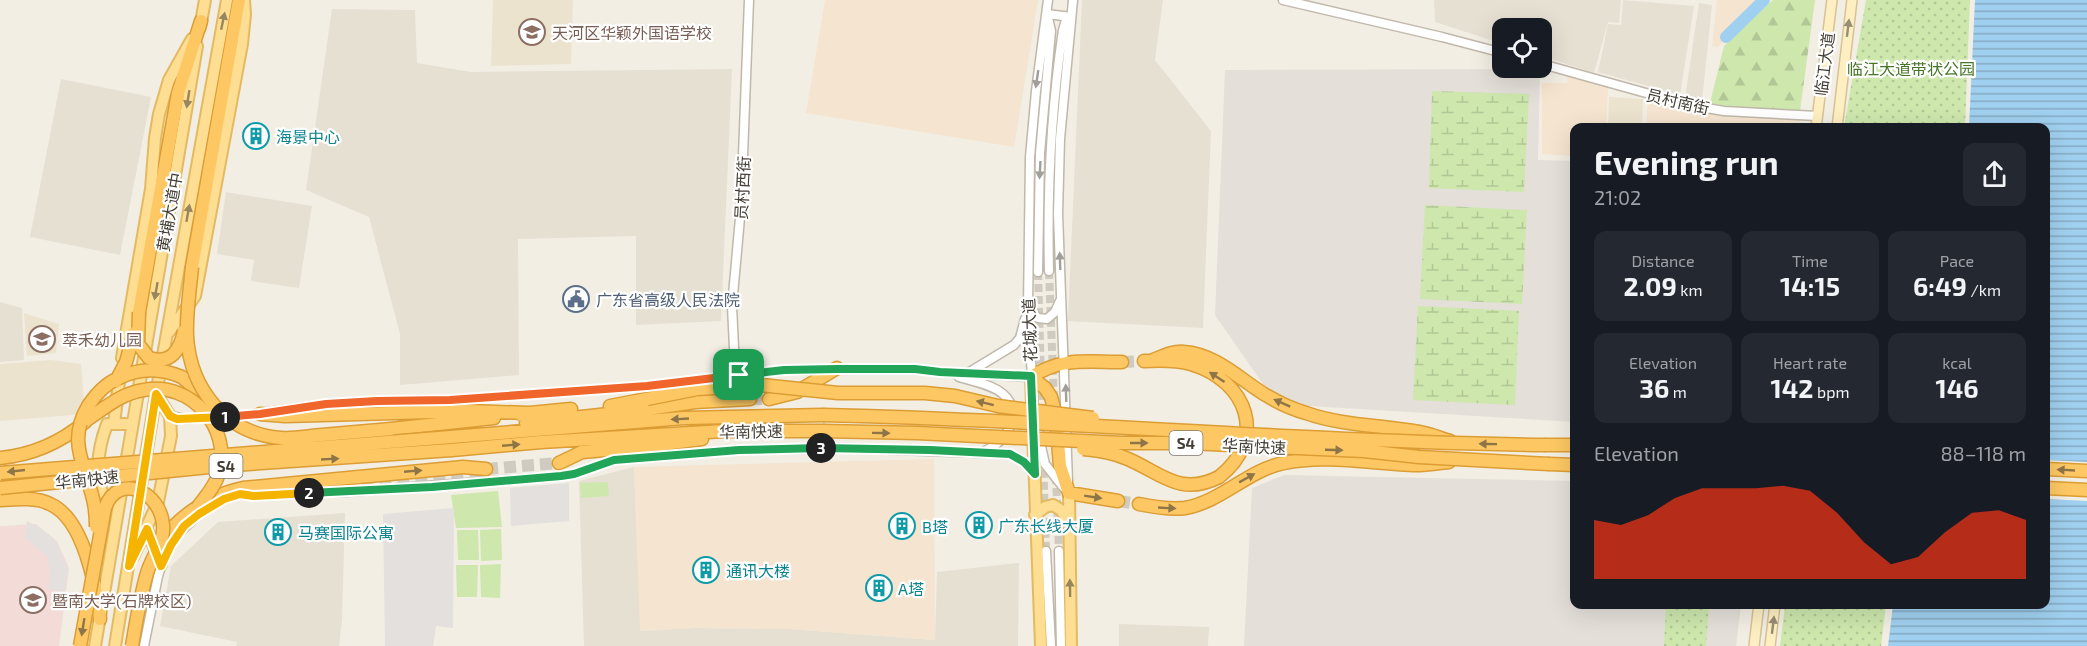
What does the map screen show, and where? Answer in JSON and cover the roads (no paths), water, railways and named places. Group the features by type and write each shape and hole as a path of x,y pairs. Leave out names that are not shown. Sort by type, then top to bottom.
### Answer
{"highway":[{"path":"139,312 138,340 142,352 149,358 158,360 167,359 175,354 180,347 184,330 192,267 241,0"},
{"path":"88,419 121,373 129,353 139,312 178,93 201,21"},
{"path":"192,267 188,346 197,375 211,403"},
{"path":"1011,437 1037,444 1101,451 1125,457 1177,484 1199,484 1219,477 1238,459 1245,441 1246,417 1237,394 1229,385 1205,370 1184,363 1149,360 1182,352 1213,361 1268,396 1306,413 1333,421 1420,432 1461,444"},
{"path":"1118,501 1068,494 1060,466 1056,416 1051,397 1045,388 1031,376 1046,367 1065,362 1122,362"},
{"path":"769,399 797,392 837,369"},
{"path":"93,567 95,506 79,456 78,443 82,419 91,401 105,386 117,378 136,372 158,370 170,372 185,379 235,424 258,434 289,438 618,405 697,389 745,386 837,393 925,393 955,396 998,406 1168,429"},
{"path":"0,458 27,453 56,442 119,398 143,390 171,390 195,402 213,423 219,436 221,452 217,479 197,508"},
{"path":"452,444 521,423 695,402 750,399"},
{"path":"260,414 295,416 467,411 528,413"},
{"name":"华南快速","path":"0,488 452,444 684,418 823,415 966,419 1461,444 1570,446"},
{"name":"华南快速","path":"0,473 452,444 541,442 748,430 1011,437 1122,443 1187,443 1364,451 1419,457 1570,465"},
{"path":"559,463 582,452 647,447 741,434 823,432"},
{"path":"1139,504 1183,508 1195,506 1250,476 1283,463 1331,461 1419,465 1468,460"},
{"path":"132,646 148,569 162,539 183,516 224,493 251,487 463,467 486,469"},
{"path":"2050,468 2087,471"},
{"path":"2050,488 2087,490"},
{"path":"80,646 105,508 111,497 128,489 137,489 146,493 160,509 163,520 162,539"},
{"path":"0,500 33,500 52,504 64,516 78,536 90,565 100,619"}],"main road":[{"name":"黄埔大道中","path":"95,646 205,0"},
{"name":"黄埔大道中","path":"115,646 156,394 227,0"},
{"path":"167,334 195,296 243,38 241,0"},
{"name":"临江大道","path":"1816,123 1832,0"},
{"name":"临江大道","path":"1838,123 1852,0"},
{"path":"114,533 99,487 100,450 110,424 151,189 154,138 165,90 201,21"},
{"name":"花城大道","path":"1031,376 1041,646"},
{"path":"129,566 158,502 171,436 170,416 156,394"},
{"path":"110,424 132,424"},
{"name":"花城大道","path":"1068,494 1071,646"},
{"path":"1035,515 1045,507 1053,505 1061,510 1068,524"},
{"path":"147,529 161,566"},
{"path":"1754,646 1758,609"},
{"path":"1770,646 1775,609"}],"street":[{"name":"员村西街","path":"739,375 734,348 732,306 741,207 749,0"},
{"name":"花城大道","path":"1031,376 1028,307 1030,157 1048,0"},
{"name":"花城大道","path":"1068,494 1059,214 1060,157 1073,0"},
{"path":"1282,0 1492,50"},
{"path":"1047,14 1071,17"},
{"name":"花城大道","path":"1038,272 1040,153 1051,31 1047,14"},
{"name":"花城大道","path":"1049,272 1048,194 1054,95 1063,30 1066,20 1071,17"},
{"name":"员村南街","path":"1552,67 1689,105 1724,111 1817,116"},
{"path":"1028,307 1038,318 1047,319 1055,312 1061,298"},
{"path":"967,374 1014,345 1023,330 1028,307"},
{"path":"170,416 186,419 260,414 326,404 457,400 647,386 784,370 915,369 967,374 1031,376 1035,389 1038,431 1045,464 1068,494"},
{"path":"940,372 998,391 1010,402 1012,418 1009,432 998,445 982,452"},
{"path":"144,646 161,566 171,545 184,526 199,514 224,499 240,494 253,496 319,491 346,492 561,476 574,474 614,460 739,450 843,448 1010,454 1024,462 1035,474"},
{"path":"1046,551 1052,646"},
{"path":"1059,551 1061,646"}],"water":[{"path":"1975,0 2087,0 2087,646 1888,646 1893,609 2050,609 2050,123 1969,123"}],"waterway":[{"path":"1726,37 1764,0"}],"tunnel":[{"path":"1049,271 1054,401"},
{"path":"1038,272 1042,415"},
{"path":"1122,362 1144,361"},
{"path":"750,399 769,399"},
{"path":"1043,458 1046,551"},
{"path":"326,490 365,484 469,475 486,469 559,463"},
{"path":"1056,476 1059,551"},
{"path":"1118,501 1139,504"}],"place":[{"name":"天河区华颖外国语学校","path":"532,32"},
{"name":"海景中心","path":"256,136"},
{"name":"广东省高级人民法院","path":"576,299"},
{"name":"萃禾幼儿园","path":"42,339"},
{"name":"广东长线大厦","path":"979,525"},
{"name":"B塔","path":"902,526"},
{"name":"马赛国际公寓","path":"278,532"},
{"name":"通讯大楼","path":"706,570"},
{"name":"A塔","path":"879,588"},
{"name":"暨南大学(石牌校区)","path":"33,600"}],"park label":[{"name":"临江大道带状公园","path":"1911,68"}]}
